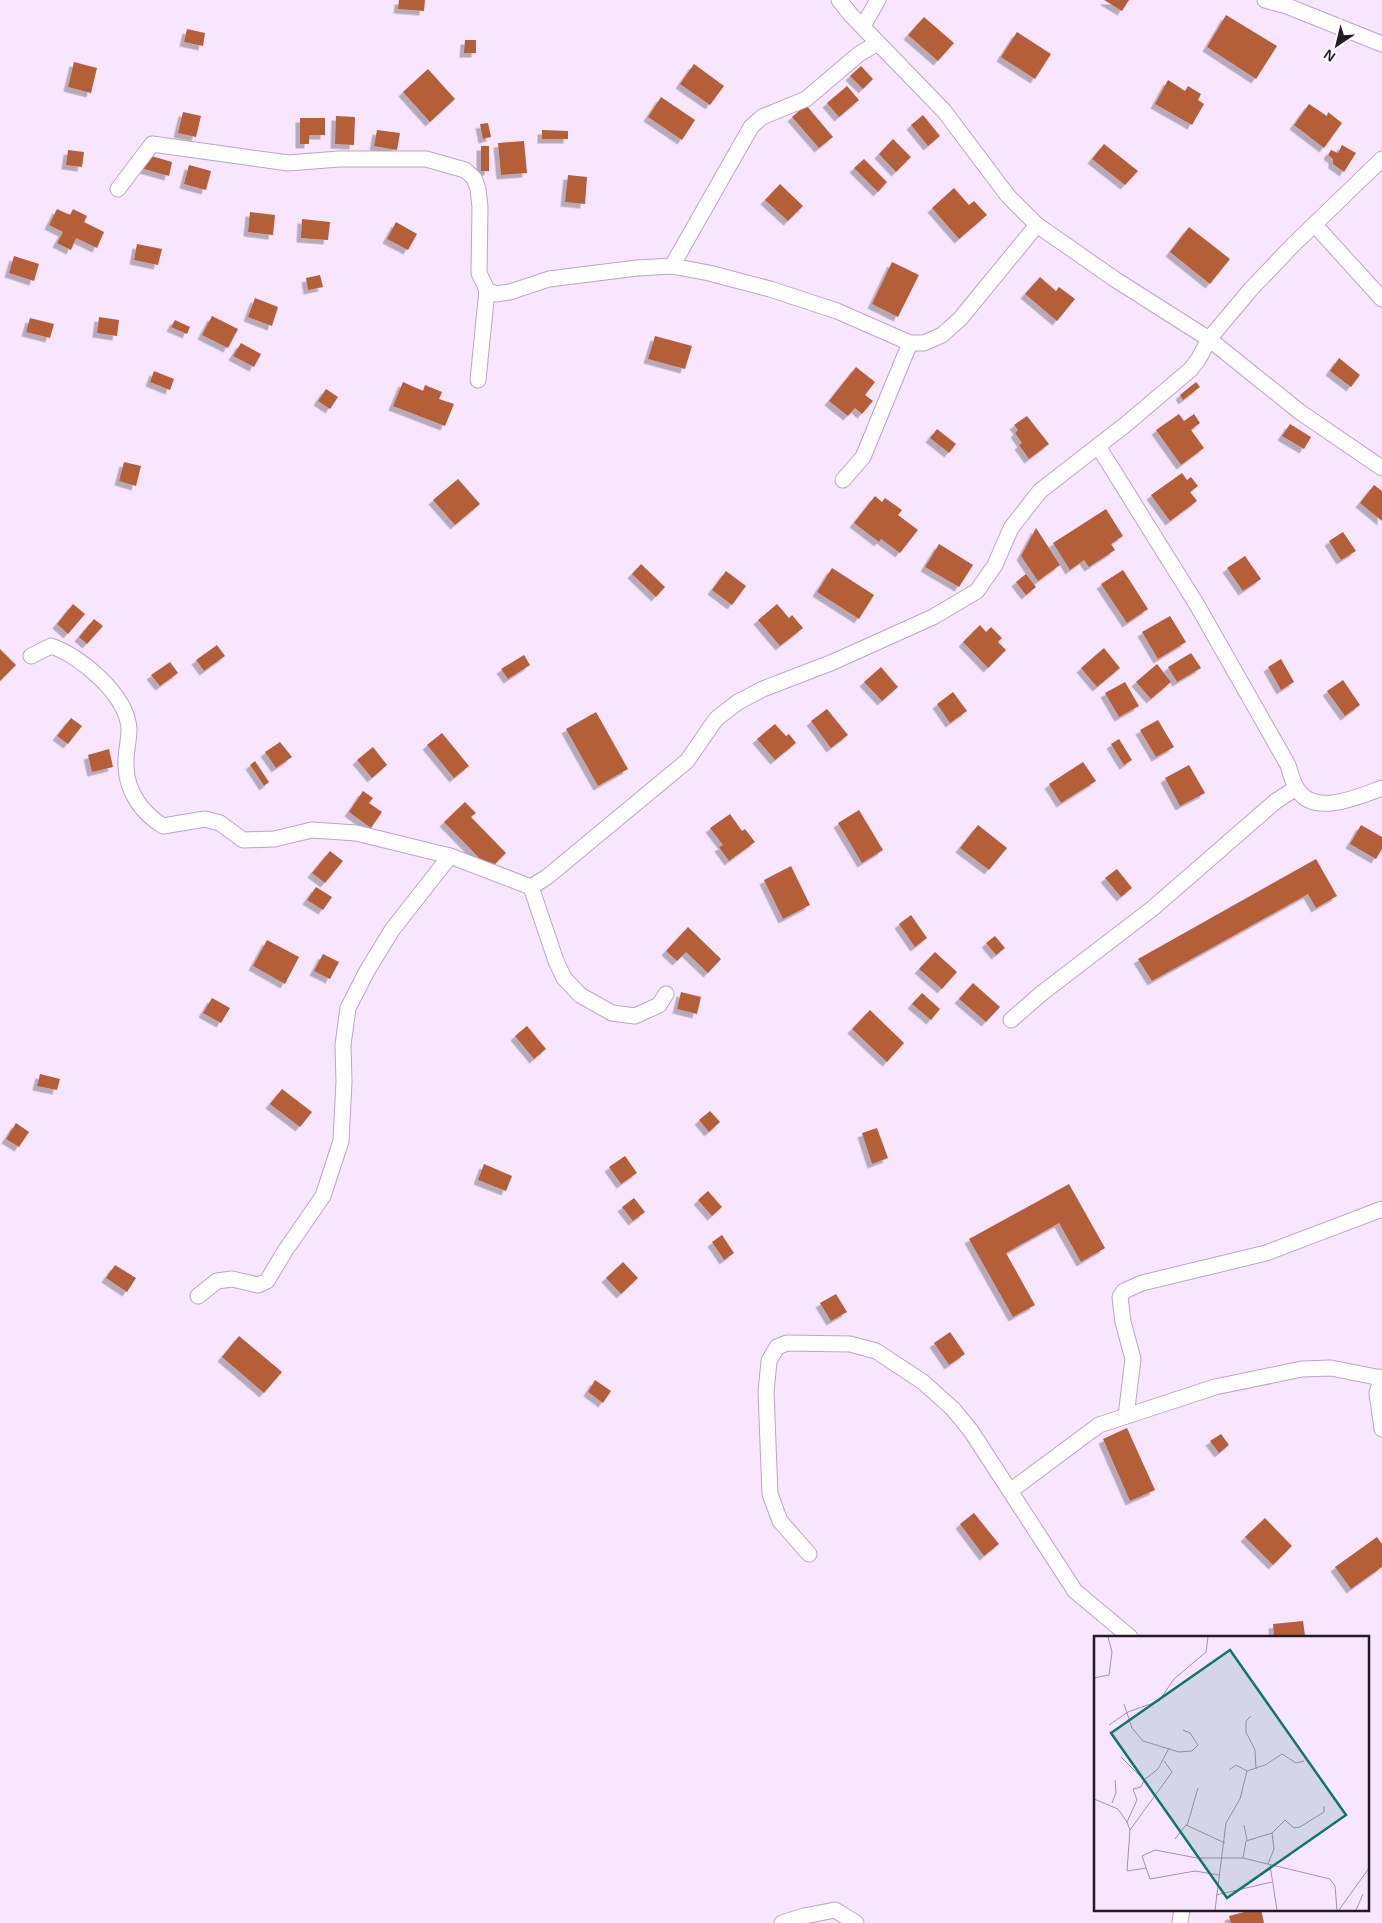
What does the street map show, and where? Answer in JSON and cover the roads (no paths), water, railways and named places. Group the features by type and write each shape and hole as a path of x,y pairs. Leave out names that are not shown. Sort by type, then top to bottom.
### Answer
{"street":[{"path":"839,0 944,111 1008,196 1037,225 1116,280 1209,339 1300,412 1382,468"},
{"path":"863,26 878,0"},
{"path":"1265,0 1287,6 1382,44"},
{"path":"672,266 751,127 762,116 806,99 859,54 878,43"},
{"path":"118,189 152,144 288,163 340,159 426,158 465,170 474,178 478,189 480,207 479,274 488,290 496,294 510,292 549,279 637,268 672,266 710,273 838,310 910,343 924,343 942,335 960,320 1037,225"},
{"path":"531,886 547,876 687,761 716,719 738,702 763,689 833,662 933,617 977,591 995,565 1011,528 1040,492 1190,370 1198,360 1209,339 1251,289 1293,245 1382,159"},
{"path":"1315,225 1382,299"},
{"path":"478,380 488,290"},
{"path":"843,480 863,457 910,343"},
{"path":"1098,446 1202,614 1288,765 1296,788 1303,796 1316,804 1346,801 1382,788"},
{"path":"32,656 51,646 64,651 104,681 125,710 129,728 126,767 129,787 142,809 163,826 205,819 220,823 243,840 274,839 312,830 356,833 450,856 531,886"},
{"path":"1011,1020 1042,993 1153,908 1276,801 1296,788"},
{"path":"198,1296 217,1281 232,1279 258,1285 267,1281 323,1196 341,1141 344,1082 343,1045 348,1008 367,971 392,930 450,856"},
{"path":"531,886 556,961 564,978 580,994 612,1013 635,1016 659,1005 666,994"},
{"path":"1126,1416 1133,1359 1123,1322 1120,1298 1124,1291 1142,1283 1266,1252 1382,1209"},
{"path":"809,1554 780,1522 770,1494 766,1392 769,1361 777,1347 787,1343 850,1344 876,1351 890,1359 923,1382 952,1409 971,1431 1075,1591 1129,1636"},
{"path":"1010,1491 1099,1425 1215,1387 1302,1369 1331,1368 1381,1377 1378,1393 1382,1429"},
{"path":"782,1923 804,1916 835,1910 856,1923"},
{"path":"1180,1923 1182,1910"}]}
